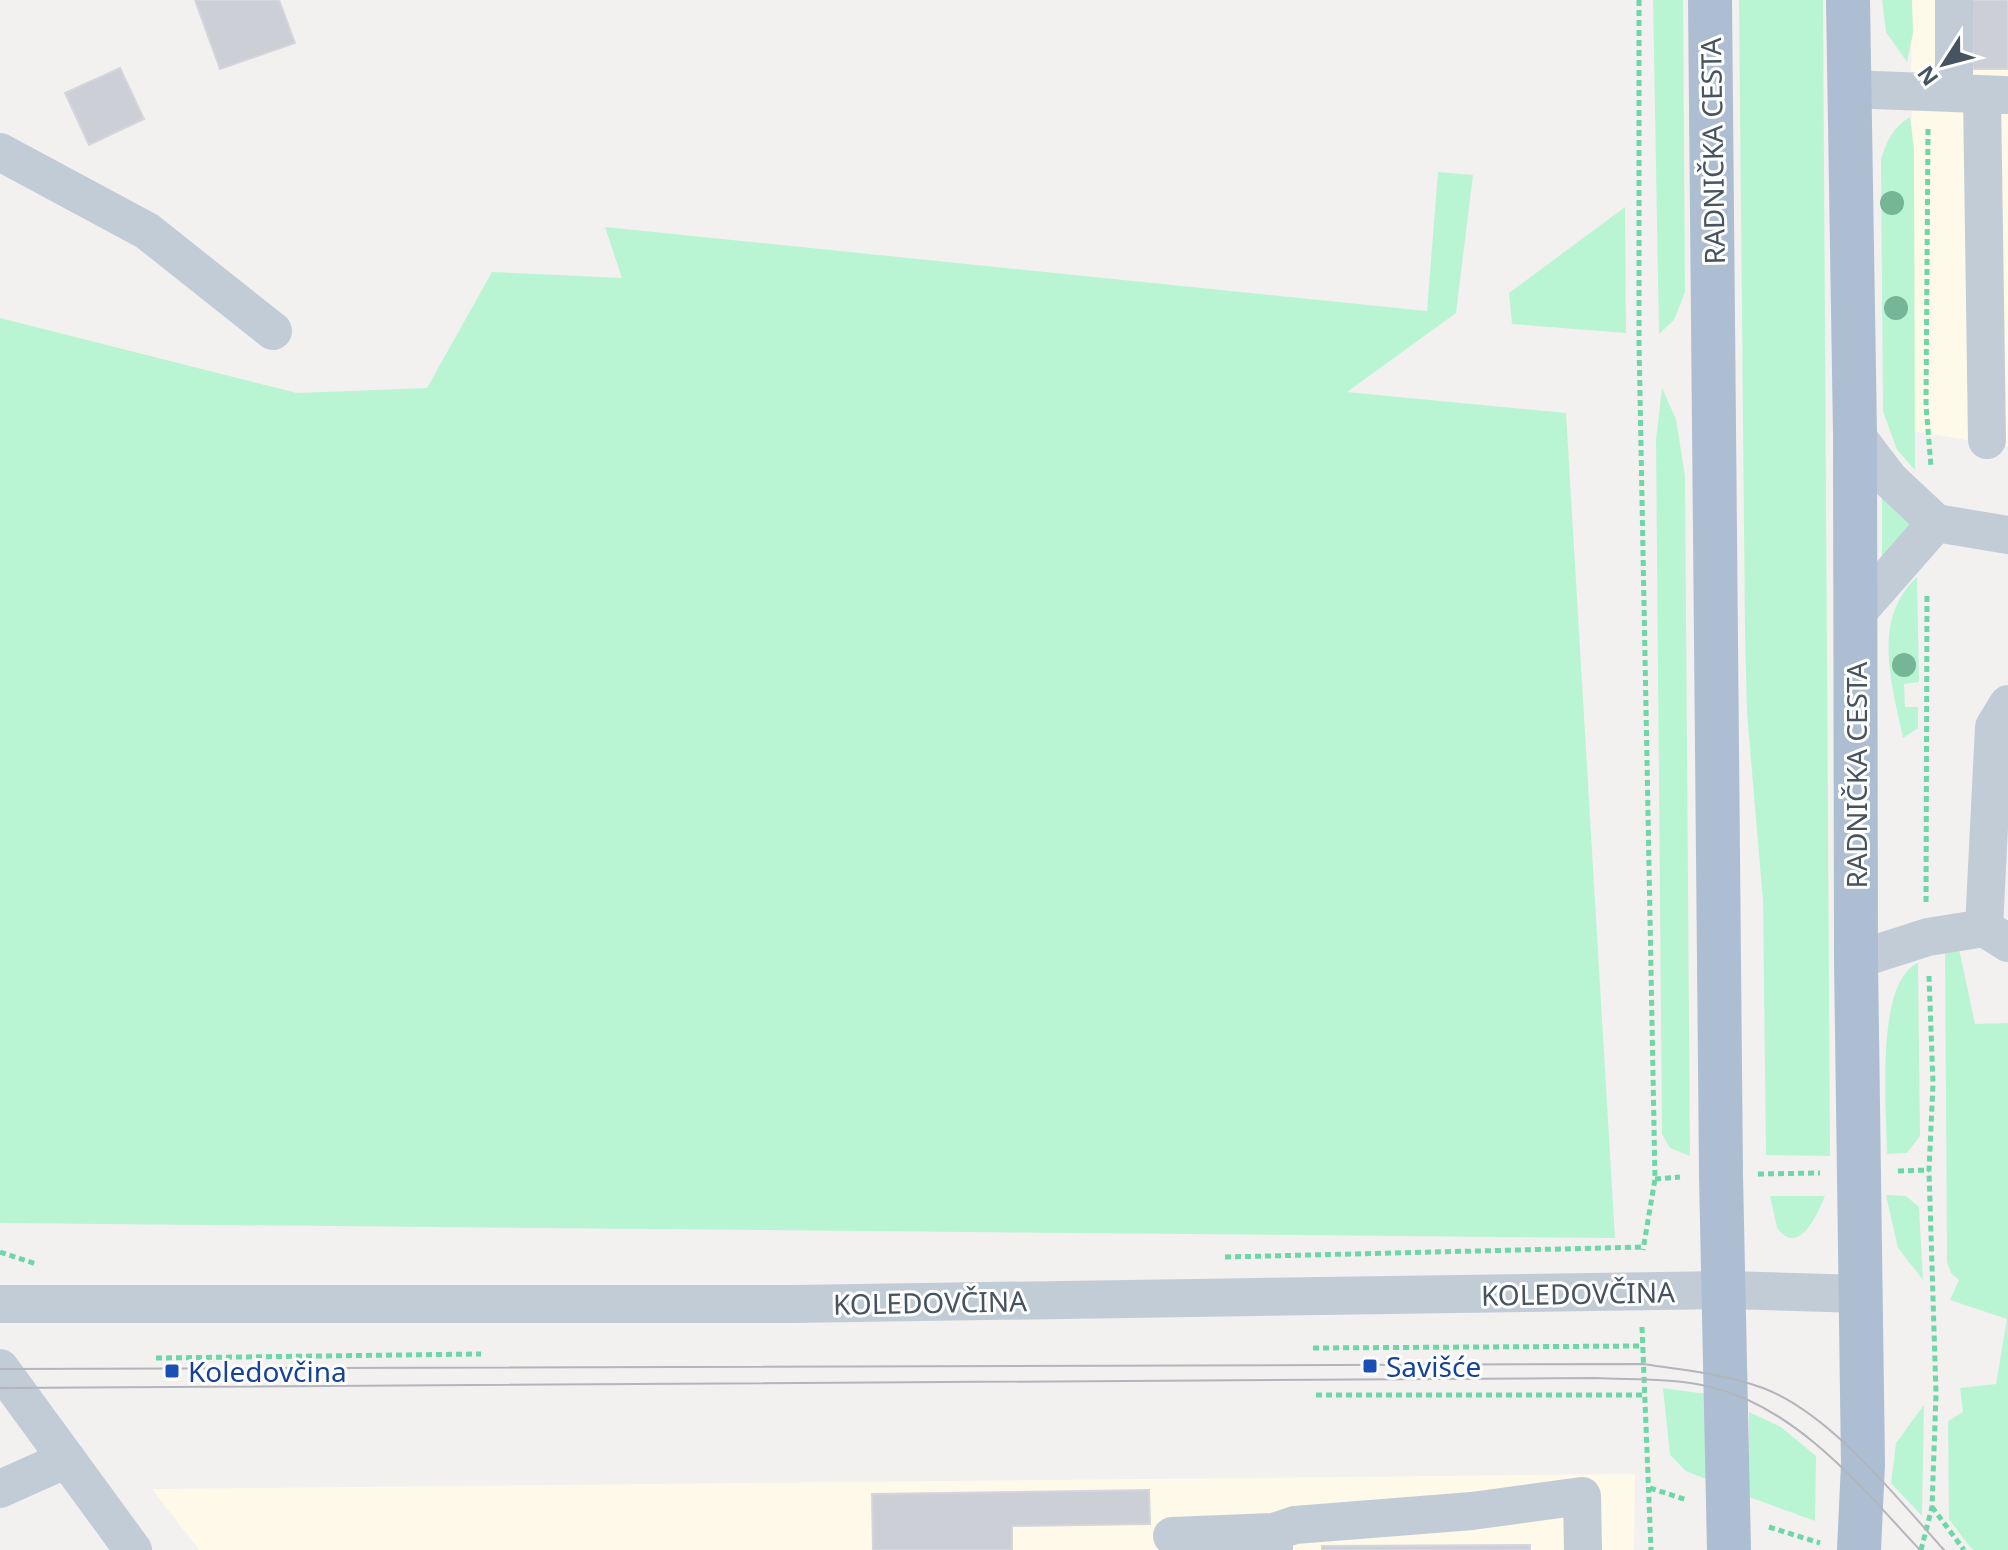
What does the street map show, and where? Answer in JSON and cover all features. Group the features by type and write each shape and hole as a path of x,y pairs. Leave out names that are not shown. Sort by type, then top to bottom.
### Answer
{"main road":[{"name":"RADNIČKA CESTA","path":"1710,0 1721,1164 1726,1290 1746,1537"},
{"name":"RADNIČKA CESTA","path":"1848,0 1857,613 1856,960 1863,1464 1859,1550"}],"street":[{"path":"1954,0 1981,93 1987,440"},
{"path":"1848,89 1981,93"},
{"path":"0,152 147,231 273,331"},
{"path":"1855,434 1890,480 1936,523 2008,535"},
{"path":"1857,613 1936,523"},
{"path":"1856,960 1928,937 1996,935 1994,727 2008,704"},
{"name":"KOLEDOVČINA","path":"0,1304 793,1304 1726,1290 1861,1294"},
{"path":"0,1368 133,1550"},
{"path":"0,1489 67,1459"},
{"path":"1172,1536 1211,1542 1274,1541 1295,1525 1472,1511 1582,1496 1583,1550"}],"path":[{"path":"1639,0 1639,342 1655,1179 1642,1259"},
{"path":"1928,123 1926,405 1932,472"},
{"path":"1926,905 1927,586"},
{"path":"1921,1550 1932,1507 1936,1366 1929,1170 1933,1084 1929,969"},
{"path":"1884,1172 1929,1170"},
{"path":"1768,1173 1830,1173"},
{"path":"1655,1179 1693,1176"},
{"path":"1313,1348 1642,1346"},
{"path":"156,1358 481,1354"},
{"path":"1316,1395 1644,1395 1651,1550"},
{"path":"1650,1488 1695,1503"},
{"path":"1932,1507 1964,1550"},
{"path":"1746,1537 1816,1542"}],"shaded area":[{"path":"1911,0 2008,0 2008,447 1913,431"},
{"path":"1635,1474 1634,1550 199,1550 152,1489"}],"green space":[{"path":"1653,0 1683,0 1685,292 1674,320 1659,334"},
{"path":"1739,0 1823,0 1830,1156 1766,1155 1763,901 1747,713 1745,632"},
{"path":"1882,0 1912,0 1913,33 1907,62 1886,32"},
{"path":"1910,117 1914,149 1915,470 1897,450 1883,411 1881,160 1891,136"},
{"path":"1438,172 1473,175 1456,313 1347,392 1566,413 1615,1238 0,1223 0,318 297,393 427,388 492,272 622,278 605,227 1427,311"},
{"path":"1625,207 1626,333 1512,324 1509,293"},
{"path":"1662,388 1676,419 1685,476 1690,1156 1670,1148 1662,1134 1656,440"},
{"path":"1882,492 1917,517 1882,557"},
{"path":"1917,577 1919,682 1904,684 1905,707 1918,707 1918,728 1903,738 1890,675 1889,633 1903,594"},
{"path":"1958,944 1975,1024 2008,1023 2008,1550 1974,1550 1949,1519 1948,1421 1963,1412 1960,1388 1996,1384 2007,1319 1950,1300 1959,1280 1951,1273 1947,1262 1945,947"},
{"path":"1918,963 1920,1136 1907,1153 1887,1154 1885,1081 1889,1021 1904,975"},
{"path":"1886,1195 1906,1196 1919,1207 1923,1280 1898,1248"},
{"path":"1770,1196 1825,1196 1807,1230 1793,1238 1785,1236 1777,1228"},
{"path":"1663,1388 1713,1395 1713,1482 1686,1471 1670,1455"},
{"path":"1924,1405 1922,1516 1891,1483 1896,1443"},
{"path":"1749,1412 1781,1427 1816,1456 1815,1521 1749,1497"}],"building":[{"path":"195,0 279,0 295,43 220,69"},
{"path":"1972,0 2008,0 2008,69 1973,69"},
{"path":"120,68 144,119 89,145 65,93"},
{"path":"1149,1490 1150,1524 1012,1526 1012,1550 873,1550 872,1494"},
{"path":"1530,1545 1530,1550 1322,1550 1322,1546"}],"tram line":[{"path":"0,1369 1643,1364 1734,1379 1788,1400 1813,1417 1861,1459 1944,1550"},
{"path":"0,1388 1595,1378 1668,1381 1697,1384 1743,1397 1800,1431 1851,1477 1920,1550"}],"place":[{"name":"Savišće","path":"1370,1366"},
{"name":"Koledovčina","path":"172,1371"}]}
